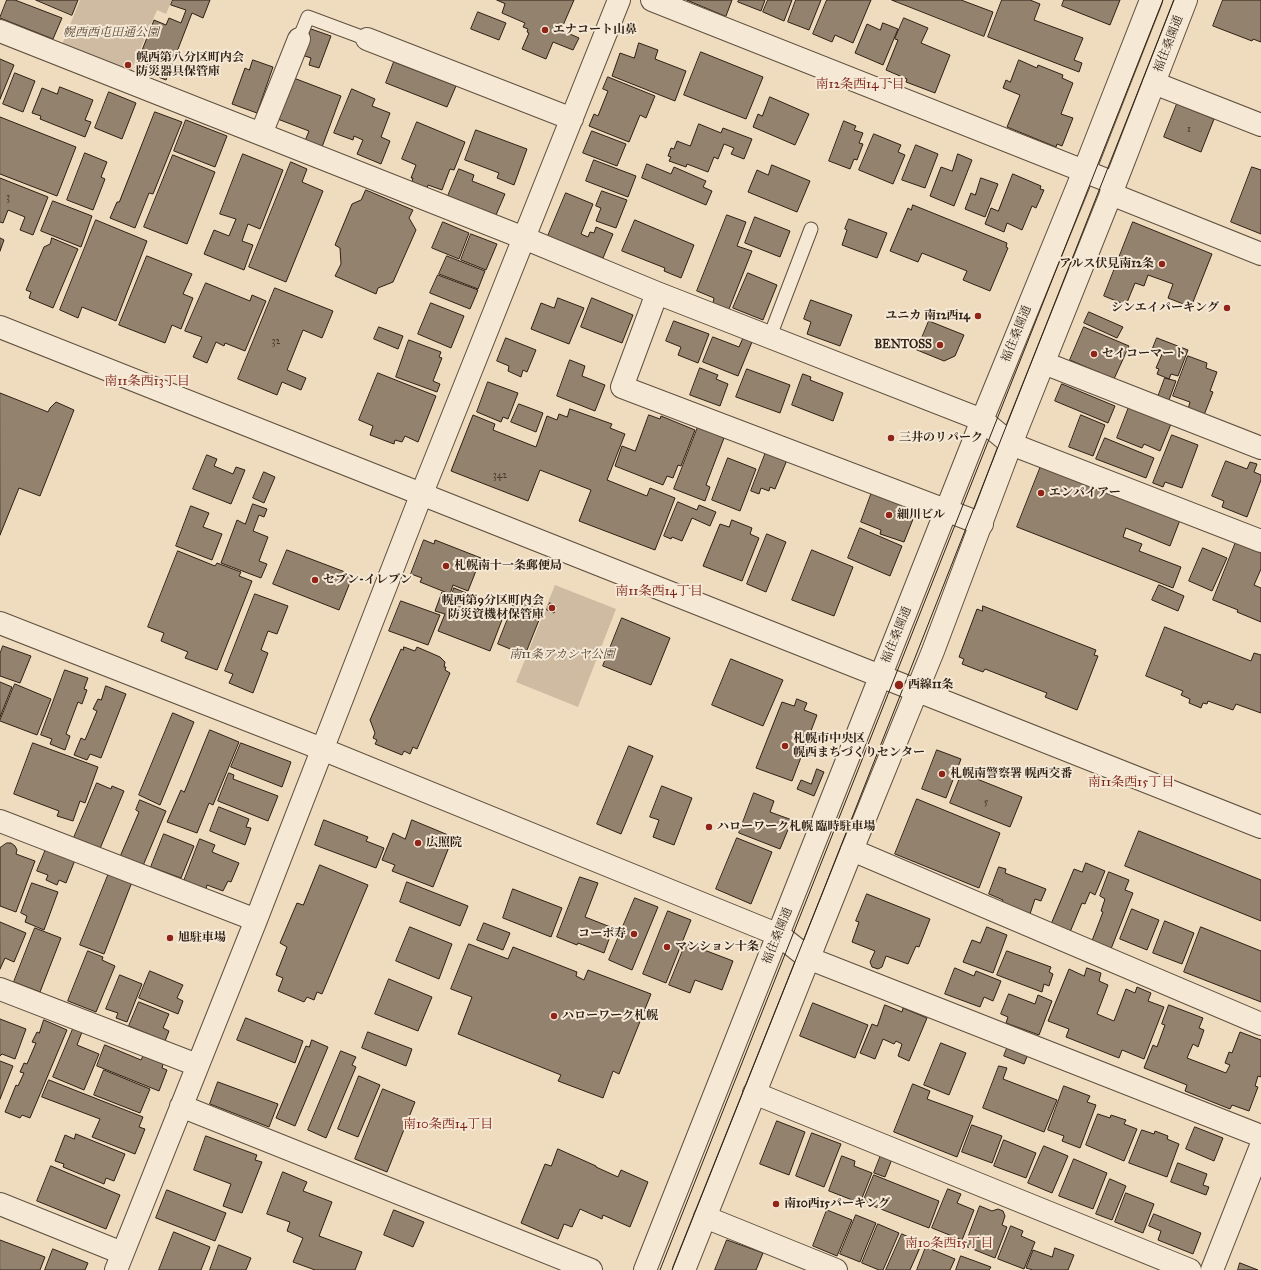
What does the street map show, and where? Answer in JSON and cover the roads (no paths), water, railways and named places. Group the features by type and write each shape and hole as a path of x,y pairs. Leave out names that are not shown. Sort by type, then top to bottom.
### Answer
{"street":[{"path":"0,1204 119,1262 256,920 422,493 619,0"},
{"path":"652,0 1084,171 1113,188 1261,254"},
{"name":"福住桑園通","path":"645,1270 982,420 1084,171 1151,0"},
{"name":"福住桑園通","path":"684,1270 808,958 918,690 1011,444 1186,0"},
{"path":"0,31 524,238 657,293 982,420 1011,444 1261,541"},
{"path":"261,134 299,39"},
{"path":"367,39 572,119"},
{"path":"1154,83 1261,124"},
{"path":"657,293 622,387 982,524"},
{"path":"0,326 1261,826"},
{"path":"1044,362 1261,448"},
{"path":"0,622 322,749 779,935 808,958 1261,1136"},
{"path":"0,821 256,920"},
{"path":"852,850 1261,1024"},
{"path":"0,989 197,1065"},
{"path":"754,1093 1190,1270"},
{"path":"181,1106 591,1270"},
{"path":"1212,1270 1261,1146"},
{"path":"705,1218 836,1270"}],"lane":[{"path":"299,39 308,17 367,39"},
{"path":"770,336 811,230"}],"tram line":[{"path":"660,1270 1163,0"},
{"path":"672,1270 820,899 1174,0"}],"place":[{"name":"エナコート山鼻","path":"545,30"},
{"name":"幌西第八分区町内会 防災器具保管庫","path":"128,65"},
{"name":"アルス伏見南12条","path":"1162,264"},
{"name":"シンエイパーキング","path":"1227,308"},
{"name":"ユニカ 南12西14","path":"978,316"},
{"name":"BENTOSS","path":"940,345"},
{"name":"セイコーマート","path":"1094,354"},
{"name":"三井のリパーク","path":"891,438"},
{"name":"エンパイアー","path":"1041,493"},
{"name":"細川ビル","path":"889,515"},
{"name":"札幌南十一条郵便局","path":"446,566"},
{"name":"セブン-イレブン","path":"315,580"},
{"name":"幌西第9分区町内会 防災資機材保管庫","path":"552,608"},
{"name":"西線11条","path":"899,685"},
{"name":"札幌市中央区 幌西まちづくりセンター","path":"785,746"},
{"name":"札幌南警察署 幌西交番","path":"942,774"},
{"name":"ハローワーク札幌 臨時駐車場","path":"709,827"},
{"name":"広照院","path":"418,843"},
{"name":"コーポ寿","path":"634,934"},
{"name":"旭駐車場","path":"170,938"},
{"name":"マンション十条","path":"667,947"},
{"name":"ハローワーク札幌","path":"554,1016"},
{"name":"南10西15パーキング","path":"776,1204"}],"district":[{"name":"南12条西14丁目","path":"860,85"},
{"name":"南11条西13丁目","path":"147,382"},
{"name":"南11条西14丁目","path":"659,592"},
{"name":"南11条西15丁目","path":"1131,783"},
{"name":"南10条西14丁目","path":"448,1125"},
{"name":"南10条西15丁目","path":"949,1244"}],"park label":[{"name":"幌西西屯田通公園","path":"111,33"},
{"name":"南11条アカシヤ公園","path":"562,655"}]}
